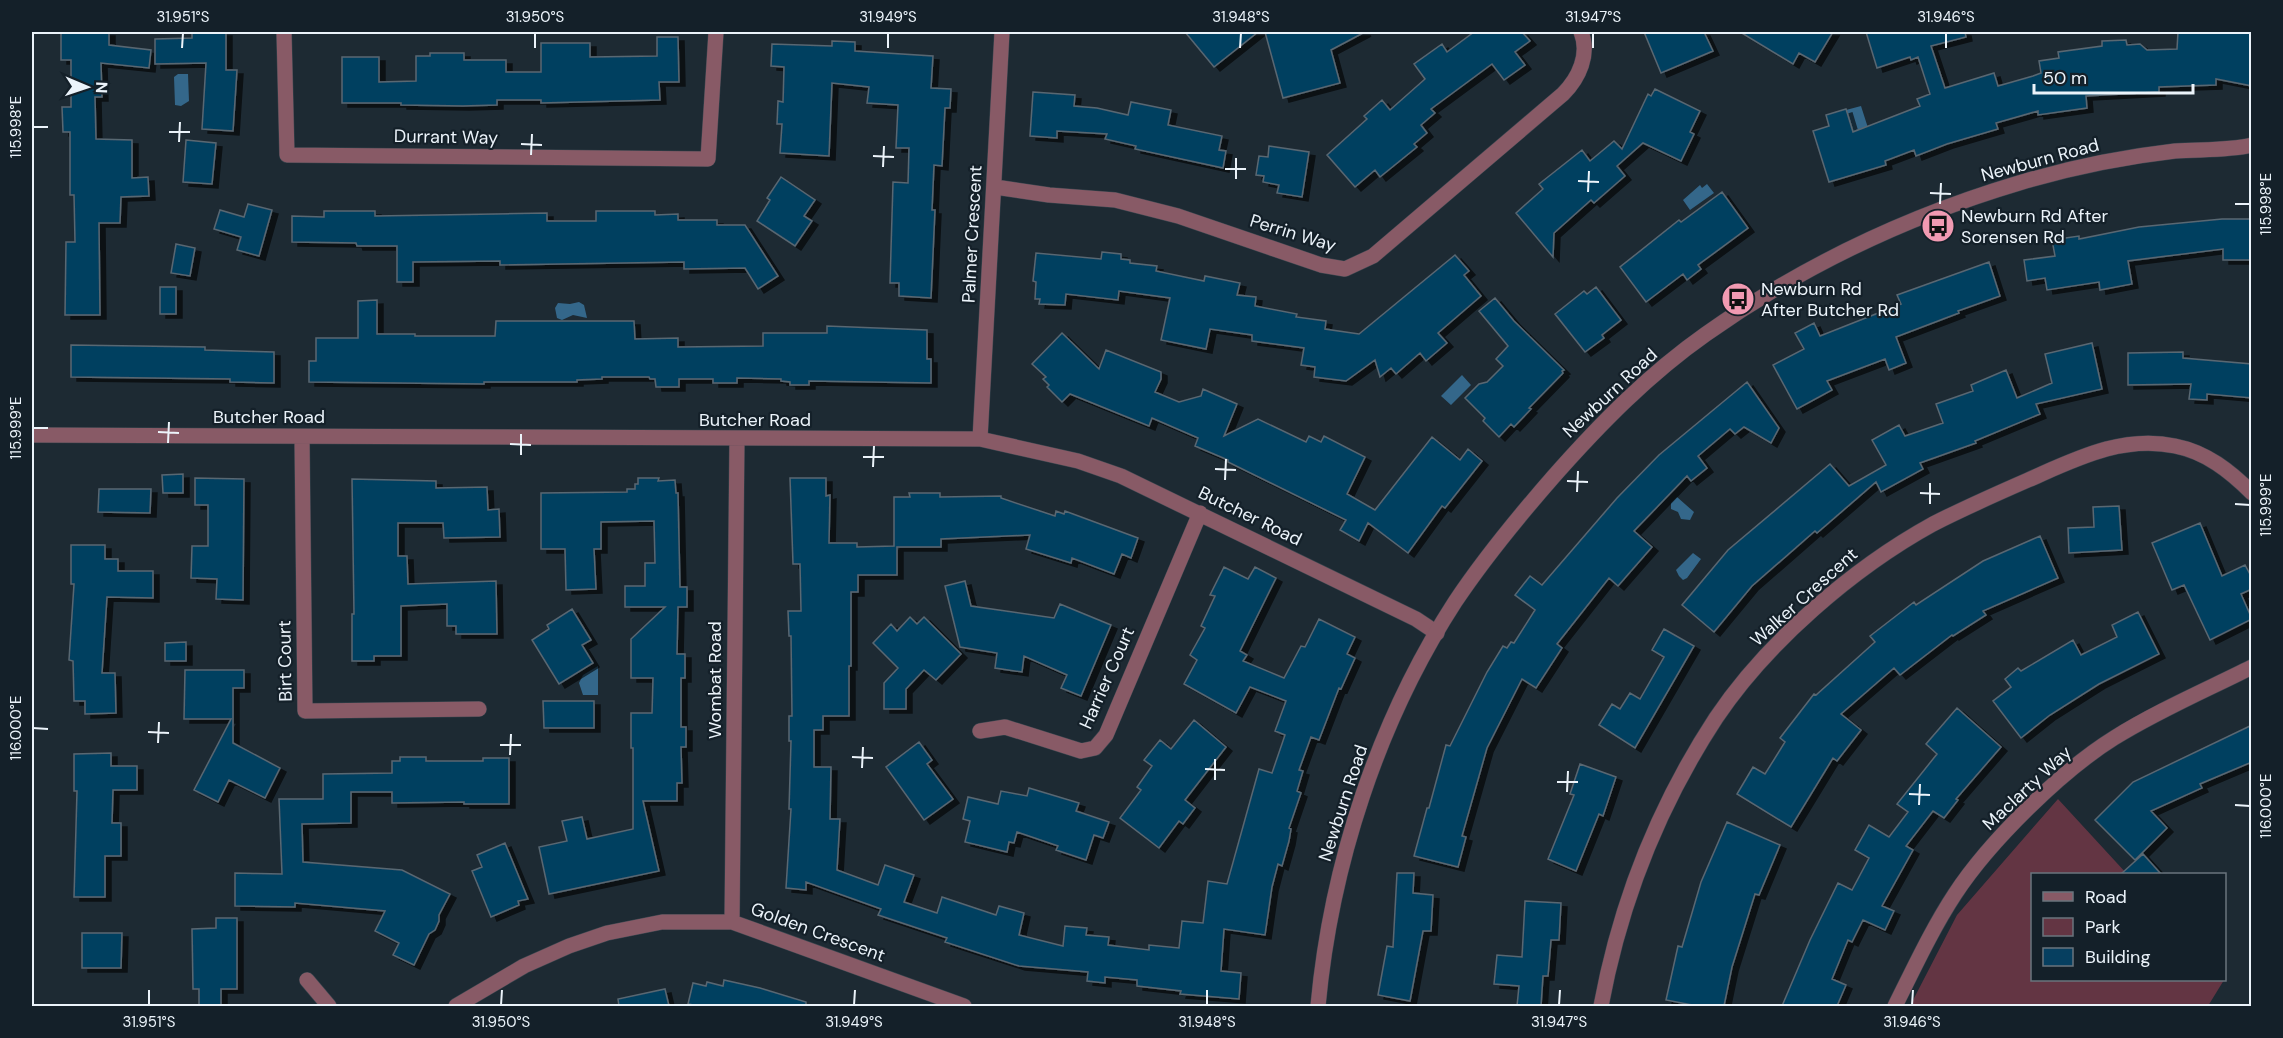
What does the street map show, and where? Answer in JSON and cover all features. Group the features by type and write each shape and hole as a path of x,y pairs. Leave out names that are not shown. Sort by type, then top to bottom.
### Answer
{"street":[{"name":"Durrant Way","path":"284,32 287,155 708,159 716,32"},
{"name":"Palmer Crescent","path":"980,439 1002,32"},
{"name":"Perrin Way","path":"995,187 1049,195 1115,200 1178,216 1322,265 1345,269 1373,256 1563,94 1573,83 1582,64 1585,42 1581,32"},
{"name":"Newburn Road","path":"1318,1006 1329,923 1359,807 1383,742 1419,665 1455,602 1491,550 1590,436 1633,394 1705,335 1767,294 1831,259 1934,213 2018,183 2112,160 2175,151 2249,146"},
{"name":"Butcher Road","path":"32,435 980,439 1089,465 1143,486 1416,619 1437,633"},
{"name":"Birt Court","path":"302,437 305,711 479,709"},
{"name":"Wombat Road","path":"732,922 737,439"},
{"name":"Walker Crescent","path":"1601,1006 1616,942 1645,851 1677,784 1716,718 1745,679 1778,643 1846,581 1931,525 1962,509 2077,458 2130,443 2175,446 2198,453 2218,464 2252,493"},
{"name":"Harrier Court","path":"980,731 1005,727 1081,751 1095,748 1106,735 1200,513"},
{"name":"Maclarty Way","path":"1895,1006 1935,927 1956,892 2023,813 2067,773 2113,739 2252,667"},
{"name":"Golden Crescent","path":"456,1006 524,966 569,946 607,933 662,922 732,922 964,1006"},
{"path":"307,980 329,1006"}],"green space":[{"path":"2058,799 2126,873 2031,873 2031,981 2223,981 2208,1006 1910,1006 1957,915"}],"water":[{"path":"178,74 188,74 189,101 181,106 175,105 174,77"},
{"path":"1861,106 1869,131 1854,136 1846,110"},
{"path":"1707,184 1714,193 1690,210 1683,200 1700,185 1702,188"},
{"path":"579,302 584,305 587,318 573,315 562,320 557,318 555,308 558,303"},
{"path":"1462,375 1471,385 1451,405 1441,396"},
{"path":"1677,497 1694,512 1690,520 1681,519 1678,512 1671,509 1671,503"},
{"path":"1693,553 1701,559 1683,580 1676,570"},
{"path":"598,666 598,695 583,695 579,683 583,675"}],"building":[{"path":"61,32 109,32 109,45 151,50 149,68 101,63 102,97 95,97 96,139 132,140 132,178 148,177 149,196 121,197 120,223 99,223 100,315 65,315 66,242 75,242 74,195 70,195 70,132 63,132 62,107 71,107 71,60 61,60"},
{"path":"192,32 226,32 226,70 237,70 233,131 202,129 206,63 155,64 155,39 192,38"},
{"path":"1185,32 1258,32 1214,67"},
{"path":"1265,32 1365,32 1331,50 1340,83 1283,98"},
{"path":"1474,32 1522,32 1530,41 1515,52 1525,65 1504,80 1492,64 1431,109 1435,113 1421,125 1427,133 1414,144 1417,147 1380,177 1375,170 1355,187 1327,155 1367,119 1364,116 1382,100 1390,110 1425,79 1414,64 1442,44 1447,52"},
{"path":"1644,32 1704,32 1713,51 1661,73"},
{"path":"1740,32 1833,32 1815,62 1799,53 1793,64"},
{"path":"1866,32 1965,32 1966,37 1931,46 1945,88 1994,73 1998,86 2033,76 2041,73 2039,61 2059,58 2058,52 2102,46 2102,41 2126,40 2127,45 2140,44 2147,50 2177,49 2178,32 2252,32 2252,86 2216,79 2216,85 2159,87 2159,92 2086,96 2087,108 2038,115 2038,111 1996,123 1998,129 1916,156 1914,150 1885,161 1886,165 1829,182 1813,131 1829,126 1826,115 1846,109 1853,132 1920,106 1917,99 1930,94 1918,57 1911,60 1910,57 1877,68"},
{"path":"657,37 678,37 679,82 659,82 660,100 541,103 541,100 497,100 497,105 463,106 342,103 342,57 379,57 379,82 416,81 416,56 430,56 430,53 464,53 464,60 506,60 506,72 541,72 541,43 590,43 590,57 657,56"},
{"path":"832,41 855,42 855,51 933,56 931,88 951,89 950,108 945,108 942,166 934,165 932,210 935,210 931,298 899,296 899,283 890,283 893,182 908,183 909,148 896,148 898,105 867,103 869,87 832,83 829,156 780,153 782,124 777,124 778,101 783,102 784,67 771,66 772,44 832,46"},
{"path":"1655,89 1700,111 1690,132 1694,134 1681,161 1643,143 1617,166 1625,176 1594,203 1591,200 1554,233 1553,257 1516,213 1543,189 1539,184 1582,150 1590,161 1614,141 1622,149 1648,94 1651,96"},
{"path":"1033,92 1075,95 1074,106 1097,108 1128,115 1131,102 1171,110 1168,125 1222,136 1219,150 1226,151 1223,168 1135,149 1136,146 1105,139 1107,134 1057,131 1057,138 1030,136"},
{"path":"186,140 216,143 212,184 183,182"},
{"path":"1269,146 1309,152 1302,197 1277,193 1279,185 1263,182 1264,176 1256,175 1259,156 1268,157"},
{"path":"781,177 815,200 804,216 812,221 795,246 757,221 770,200 767,198"},
{"path":"1722,192 1748,228 1698,265 1701,269 1687,280 1683,274 1646,302 1620,267 1679,220 1681,222"},
{"path":"248,204 272,210 259,256 237,250 241,237 214,229 220,210 244,217"},
{"path":"324,211 375,211 375,216 547,213 547,221 596,221 596,211 655,211 655,215 678,214 678,220 717,220 717,225 745,225 778,276 758,289 745,268 684,269 684,262 500,265 500,261 413,262 413,282 397,282 397,246 292,242 292,216 324,217"},
{"path":"2222,219 2252,219 2252,260 2223,260 2223,249 2128,261 2132,284 2100,290 2099,282 2047,290 2045,278 2027,281 2024,260 2055,256 2052,240 2079,236 2079,239 2139,227"},
{"path":"176,244 195,248 190,276 171,273"},
{"path":"1102,252 1121,254 1121,259 1130,260 1130,263 1157,266 1156,271 1204,281 1205,276 1240,283 1237,295 1256,297 1255,306 1297,314 1296,317 1326,321 1325,329 1359,334 1455,255 1469,271 1464,275 1481,296 1438,333 1447,343 1426,361 1420,353 1396,374 1391,368 1380,377 1375,360 1346,381 1314,377 1315,367 1301,365 1304,348 1252,341 1252,335 1210,329 1206,349 1161,340 1170,298 1119,291 1118,300 1066,294 1065,305 1039,304 1040,299 1035,299 1036,282 1033,281 1036,253 1101,259"},
{"path":"1989,262 2000,296 1896,337 1906,363 1889,370 1885,359 1827,381 1832,390 1797,409 1773,365 1804,349 1795,333 1814,323 1820,336 1901,304 1897,295"},
{"path":"160,287 176,287 176,314 160,314"},
{"path":"1596,287 1621,320 1602,335 1604,338 1585,352 1555,314 1584,291 1587,294"},
{"path":"1495,298 1514,321 1564,370 1514,427 1511,424 1499,437 1483,421 1485,418 1465,398 1479,384 1487,382 1503,366 1496,359 1508,346 1479,311"},
{"path":"377,300 377,334 495,336 496,321 634,321 635,339 678,338 678,347 763,346 763,333 827,333 827,326 927,330 927,359 931,359 931,383 809,381 809,385 790,385 790,382 781,381 781,379 737,378 737,383 713,383 713,379 679,379 679,387 656,387 655,379 649,377 602,377 602,379 577,380 577,382 484,382 484,384 309,382 309,361 316,361 316,338 358,338 358,301"},
{"path":"1062,333 1099,369 1106,350 1161,372 1161,379 1155,392 1179,402 1201,396 1203,389 1237,404 1224,436 1258,419 1306,442 1309,436 1321,442 1324,436 1365,457 1347,494 1375,510 1432,437 1460,460 1468,449 1482,461 1445,508 1442,506 1408,553 1368,523 1359,541 1340,530 1346,520 1228,460 1195,446 1198,438 1152,418 1149,426 1070,394 1062,402 1047,387 1049,385 1043,379 1046,377 1032,364"},
{"path":"2092,343 2102,389 2036,404 2040,414 1975,441 1976,443 1920,463 1923,469 1881,492 1876,482 1752,586 1714,632 1682,605 1728,550 1830,464 1849,486 1886,465 1872,440 1899,425 1905,436 1943,423 1936,404 1973,391 1971,385 2006,370 2017,398 2052,383 2045,354"},
{"path":"71,345 205,347 205,350 274,352 274,383 230,382 230,379 71,377"},
{"path":"2183,352 2183,358 2252,364 2252,398 2207,394 2207,400 2189,399 2191,384 2128,385 2128,353"},
{"path":"1747,382 1779,428 1771,443 1744,427 1735,434 1730,429 1698,456 1707,468 1691,481 1687,476 1634,531 1652,547 1618,586 1609,578 1557,644 1562,648 1536,688 1522,679 1487,748 1462,836 1466,837 1458,867 1414,856 1446,745 1450,746 1487,672 1503,646 1507,648 1511,642 1514,643 1535,610 1515,595 1530,576 1542,585 1617,498 1659,455"},
{"path":"183,474 183,493 163,493 162,475"},
{"path":"195,478 244,479 243,600 216,599 217,579 191,578 192,546 208,546 208,505 195,505"},
{"path":"638,478 659,478 658,481 675,480 676,493 678,493 680,587 687,587 687,607 678,607 677,654 685,654 685,678 681,678 681,727 686,727 686,747 681,747 682,783 677,783 677,801 643,801 659,871 549,894 539,847 567,841 562,821 582,817 587,839 633,829 631,713 652,713 653,678 631,678 631,639 665,607 625,607 625,586 645,586 645,563 655,563 654,521 601,522 601,549 594,549 596,589 566,590 565,549 541,549 541,493 627,492 627,489 635,489"},
{"path":"790,478 826,478 826,496 830,495 829,543 857,543 857,547 894,546 894,497 910,497 909,493 940,493 940,497 1001,496 1001,498 1055,516 1056,511 1064,514 1065,511 1138,538 1131,558 1122,554 1114,574 1072,558 1071,563 1026,549 1030,535 941,539 941,547 897,547 897,575 858,575 858,592 851,592 849,716 823,716 823,730 814,730 814,767 831,767 830,819 840,819 837,870 878,885 885,865 914,875 904,902 937,913 942,897 996,915 999,906 1024,913 1019,935 1063,946 1065,926 1087,928 1086,935 1109,937 1108,945 1149,950 1149,945 1179,948 1182,921 1203,923 1208,881 1227,884 1259,769 1272,773 1285,735 1275,731 1286,701 1250,687 1236,713 1184,684 1197,660 1190,655 1205,628 1201,626 1215,596 1210,595 1224,567 1248,579 1255,567 1276,578 1240,651 1247,655 1243,661 1284,678 1301,646 1305,647 1319,619 1355,637 1347,654 1355,658 1341,689 1339,688 1319,740 1311,737 1299,770 1303,771 1297,791 1301,793 1289,828 1291,829 1289,841 1282,866 1278,864 1272,887 1265,935 1224,929 1221,971 1241,973 1239,999 1180,994 1181,991 1137,986 1137,980 1105,977 1105,983 1087,981 1088,972 1019,966 945,942 947,938 878,915 881,909 806,882 806,890 786,888 791,809 789,809 791,741 789,741 789,716 792,716 791,636 789,636 788,611 801,611 800,564 793,564"},
{"path":"352,479 436,481 436,488 487,487 488,510 499,509 500,537 444,538 443,523 398,523 398,556 407,556 408,584 496,581 497,634 456,634 456,626 447,626 447,604 401,606 401,656 374,656 374,661 352,661 352,614 354,614"},
{"path":"99,489 151,489 150,513 98,512"},
{"path":"2119,506 2122,550 2069,553 2068,528 2094,527 2093,507"},
{"path":"2200,523 2222,576 2245,565 2252,578 2252,589 2241,594 2252,619 2210,640 2184,585 2172,590 2152,543"},
{"path":"2040,536 2058,578 1983,611 1986,615 1952,635 1900,675 1894,668 1841,714 1861,730 1837,761 1833,758 1791,827 1737,794 1753,767 1765,774 1785,742 1780,738 1814,694 1816,695 1875,642 1870,636 1914,602 1916,605 1983,561"},
{"path":"71,545 105,545 105,559 118,559 118,571 153,571 153,598 107,597 102,673 115,673 116,713 85,714 85,701 74,701 73,661 69,660 74,584 71,584"},
{"path":"965,581 971,606 1054,618 1060,604 1111,625 1081,696 1061,688 1067,675 1024,656 1022,672 995,668 997,653 960,647 945,586"},
{"path":"572,609 591,640 582,645 593,663 559,684 532,640 549,629 547,625"},
{"path":"2138,612 2159,654 2099,684 2050,715 2021,738 1993,701 2011,687 2005,679 2018,668 2021,671 2073,640 2081,655 2117,637 2112,625"},
{"path":"910,617 917,624 924,617 961,654 936,680 924,670 906,689 906,709 884,709 884,683 898,668 873,643 891,624 897,631"},
{"path":"1664,629 1694,646 1635,748 1599,725 1612,704 1620,709 1630,693 1640,699 1664,657 1652,650"},
{"path":"186,642 186,661 165,661 165,643"},
{"path":"185,670 244,670 244,688 233,688 233,743 280,768 265,798 229,780 218,802 194,790 231,719 184,719"},
{"path":"543,701 594,701 594,728 544,728"},
{"path":"1957,708 2001,747 1956,799 1958,800 1944,818 1933,811 1906,846 1913,850 1882,906 1894,911 1885,930 1863,920 1852,942 1848,940 1832,979 1846,985 1837,1006 1782,1006 1810,940 1838,883 1852,890 1869,858 1855,850 1869,825 1889,837 1908,812 1897,804 1937,754 1926,744"},
{"path":"1194,720 1226,747 1185,800 1195,808 1183,824 1179,821 1159,848 1120,818 1141,790 1137,787 1152,766 1144,760 1160,740 1171,749"},
{"path":"2252,725 2252,762 2200,784 2202,788 2151,811 2167,828 2135,860 2095,820 2133,782"},
{"path":"919,742 932,760 927,764 953,799 924,820 886,767"},
{"path":"111,753 111,766 137,766 137,790 113,790 112,823 121,823 121,856 105,856 105,897 74,897 77,791 74,791 74,754"},
{"path":"400,757 426,757 426,761 483,761 483,758 509,758 509,804 392,803 392,792 351,792 351,823 302,824 303,862 402,870 450,894 439,915 435,930 429,934 414,965 393,955 399,943 375,931 385,911 295,903 295,907 235,906 235,873 282,874 279,799 323,799 323,774 392,773 392,761 400,761"},
{"path":"1580,764 1616,777 1603,816 1599,814 1576,871 1548,859 1574,795 1570,794"},
{"path":"1029,788 1079,803 1076,811 1109,822 1103,838 1094,835 1086,860 1056,850 1058,846 1017,832 1014,843 1009,842 1007,852 965,842 970,821 963,819 968,797 998,804 1001,791 1027,796"},
{"path":"1727,822 1780,845 1759,895 1755,894 1732,967 1724,1006 1697,1006 1666,1000 1678,946 1682,947 1701,882"},
{"path":"505,843 528,899 518,901 519,905 491,917 472,871 482,867 477,855"},
{"path":"2143,854 2160,873 2122,873"},
{"path":"1397,873 1414,873 1413,893 1433,895 1431,931 1423,931 1410,1001 1378,995 1387,946 1393,947"},
{"path":"1525,901 1561,903 1559,940 1551,940 1548,976 1543,976 1541,1006 1517,1006 1519,986 1494,984 1497,955 1522,957"},
{"path":"216,918 237,918 237,989 221,989 221,1006 199,1006 199,989 193,989 192,929 216,928"},
{"path":"82,933 122,933 121,968 82,968"},
{"path":"724,980 806,1002 806,1006 699,1006 688,1004 693,983 706,986 707,982 723,986"},
{"path":"665,989 669,1006 619,1006 618,999"}],"place":[{"name":"Newburn Rd After Sorensen Rd","path":"1938,226"},
{"name":"Newburn Rd After Butcher Rd","path":"1738,299"}]}
